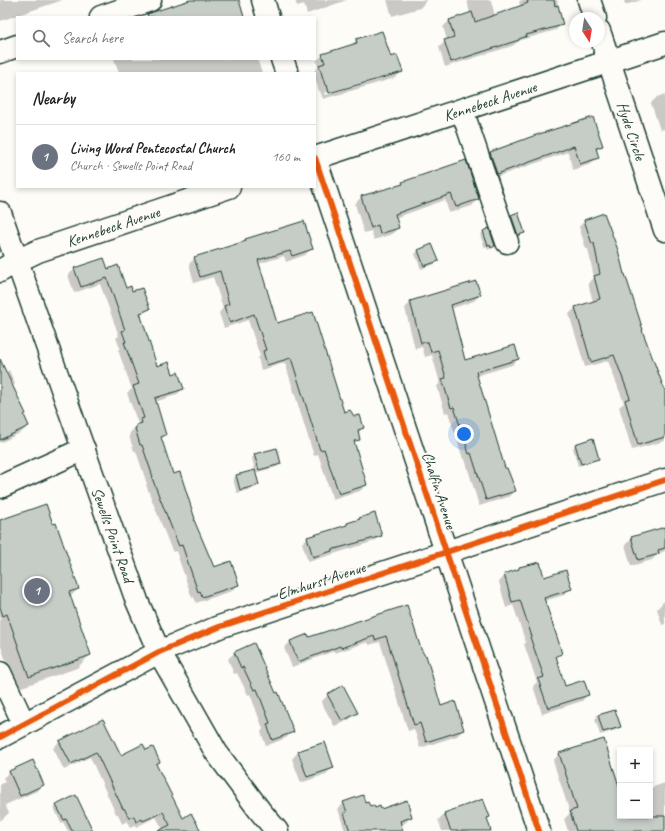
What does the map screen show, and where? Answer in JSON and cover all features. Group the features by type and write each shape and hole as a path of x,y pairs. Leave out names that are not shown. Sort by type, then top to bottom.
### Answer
{"street":[{"path":"104,16 150,0"},
{"path":"263,0 268,16"},
{"path":"589,0 593,12"},
{"name":"Kennebeck Avenue","path":"316,158 665,43"},
{"path":"0,52 16,46"},
{"name":"Hyde Circle","path":"604,48 665,230"},
{"path":"282,60 287,72"},
{"path":"462,110 508,242"},
{"name":"Chalfin Avenue","path":"316,161 539,831"},
{"name":"Kennebeck Avenue","path":"9,266 38,251 225,188"},
{"name":"Sewells Point Road","path":"0,212 9,266 84,448 137,601 159,652 216,752 260,811 277,831"},
{"path":"0,487 84,448"},
{"name":"Elmhurst Avenue","path":"0,737 159,652 219,627 665,480"},
{"path":"0,673 24,724"}],"building":[{"path":"190,0 239,0 244,16 148,16 147,14"},
{"path":"527,0 554,0 555,6 558,5 563,25 526,35 527,36 519,40 451,62 444,40 454,37 449,20 472,12 475,22 528,3"},
{"path":"382,31 391,57 397,55 403,72 329,93 319,65 325,63 322,54 357,43 356,39"},
{"path":"593,117 603,146 596,148 599,158 580,164 574,146 497,174 490,152 536,135"},
{"path":"466,160 479,199 456,207 451,194 395,214 399,228 380,234 378,225 371,228 361,196 403,184 402,182"},
{"path":"518,212 525,233 518,235 511,215"},
{"path":"604,213 618,250 642,330 665,391 665,437 638,445 625,400 630,398 614,355 591,362 575,307 600,299 594,276 600,274 594,243 592,244 584,220"},
{"path":"304,221 313,249 292,256 290,251 258,260 277,323 313,312 344,412 350,410 354,416 360,415 364,428 358,430 360,440 354,441 367,485 339,494 324,449 320,450 291,358 267,365 263,351 266,350 254,314 230,323 224,306 229,304 220,271 200,277 194,257 246,241 245,239"},
{"path":"489,228 495,246 491,248 490,245 488,246 483,231"},
{"path":"432,244 439,261 424,266 418,250"},
{"path":"104,258 108,269 118,265 126,288 131,286 132,291 142,288 150,309 140,313 157,366 169,362 173,374 178,372 184,389 155,398 166,435 161,437 173,474 180,472 195,519 194,520 214,567 231,561 239,585 202,597 200,591 198,592 182,545 179,546 176,539 152,478 153,477 135,428 136,425 142,423 141,419 144,418 133,386 139,384 124,342 126,342 122,331 125,330 107,278 81,287 74,268"},
{"path":"476,281 481,295 451,305 465,360 515,345 519,359 476,372 505,468 507,468 516,491 486,500 454,407 451,408 442,379 446,378 438,350 431,352 428,342 421,343 410,301"},
{"path":"0,359 26,414 24,415 29,426 0,440"},
{"path":"593,438 599,459 581,464 575,444"},
{"path":"277,448 281,464 259,470 254,454"},
{"path":"255,470 259,485 240,490 236,475"},
{"path":"46,504 53,524 56,523 79,589 69,592 91,655 29,677 7,614 3,616 0,607 0,520"},
{"path":"375,513 382,536 331,550 332,551 313,557 307,537 347,525 347,523"},
{"path":"665,527 665,548 658,550 659,554 638,560 631,537"},
{"path":"540,562 544,577 566,570 572,589 544,598 562,654 556,656 565,686 584,680 589,695 548,708 538,679 544,677 530,637 532,637 520,600 512,602 504,574 519,569 519,567"},
{"path":"407,605 421,649 425,656 426,655 441,706 455,701 464,730 426,742 420,723 414,725 386,636 375,640 374,636 341,648 340,646 298,662 290,641 308,634 309,637"},
{"path":"254,643 276,693 278,692 294,732 272,740 267,724 270,723 257,689 254,690 243,667 241,668 234,652"},
{"path":"343,685 358,713 342,721 327,694"},
{"path":"615,710 621,727 603,732 598,715"},
{"path":"103,719 121,755 143,744 146,750 153,747 160,762 156,764 183,818 191,813 201,831 158,831 170,825 163,812 143,821 142,819 136,822 134,816 129,818 124,808 123,809 96,752 71,764 59,741"},
{"path":"604,739 617,780 617,819 653,819 653,816 665,816 665,831 576,831 570,811 577,809 559,753"},
{"path":"325,742 334,768 307,777 298,751"},
{"path":"33,760 44,785 20,796 9,771"},
{"path":"76,795 93,831 72,831 56,805"},
{"path":"363,795 365,803 368,802 370,806 374,805 375,808 380,806 381,809 407,800 412,817 400,821 403,831 350,831 344,813 347,812 343,802"},
{"path":"483,799 490,817 487,818 491,831 451,831 444,813"}],"cycle path":[{"path":"316,161 539,831"},
{"path":"0,737 159,652 219,627 665,480"}],"place":[{"name":"Living Word Pentecostal Church","path":"37,591"}]}
